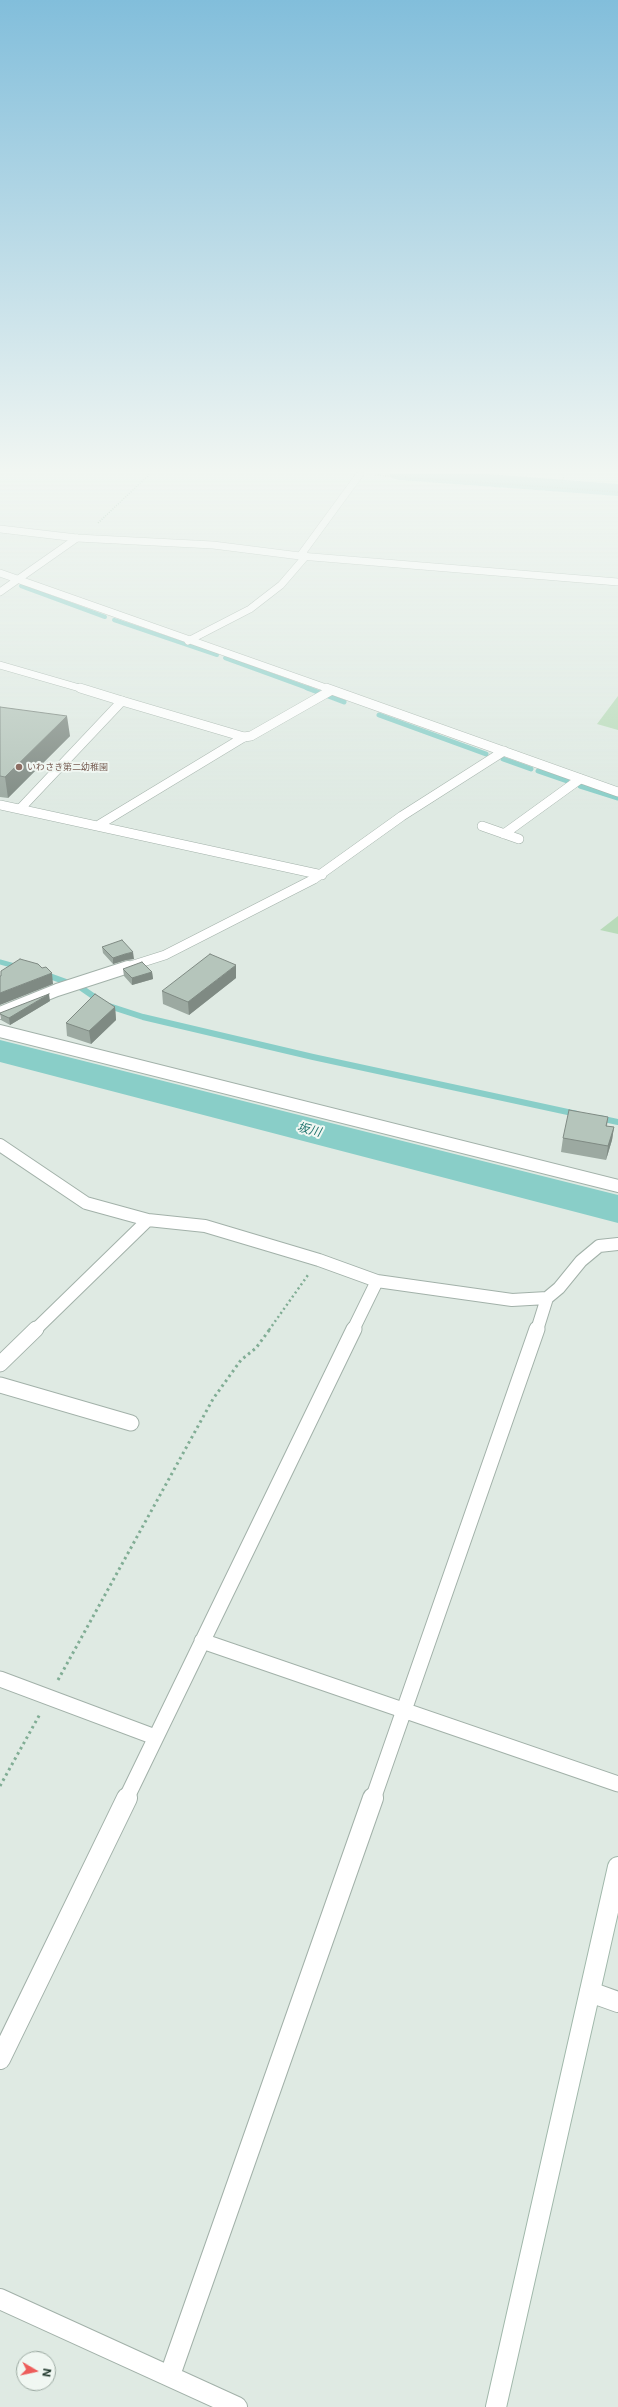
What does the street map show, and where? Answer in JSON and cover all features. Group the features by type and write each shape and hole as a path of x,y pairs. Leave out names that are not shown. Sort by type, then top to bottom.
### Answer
{"street":[{"path":"0,592 9,586"},
{"path":"36,586 618,792"},
{"path":"188,641 250,609 279,586"},
{"path":"0,665 244,737"},
{"path":"97,826 244,737 251,736 330,691"},
{"path":"20,809 122,700"},
{"path":"0,1013 56,990 165,955 322,875 402,816 504,751"},
{"path":"504,834 580,779"},
{"path":"0,805 322,875"},
{"path":"482,826 519,839"},
{"path":"0,1031 618,1186"},
{"path":"0,1145 56,1181 86,1203 148,1220 205,1226 319,1260 377,1281 512,1300 547,1298"},
{"path":"0,1364 148,1220"},
{"path":"170,2375 547,1298 599,1246 618,1244"},
{"path":"0,2059 377,1281"},
{"path":"0,1385 131,1423"},
{"path":"202,1641 618,1784"},
{"path":"0,1678 48,1698 155,1737"},
{"path":"496,2407 618,1867"},
{"path":"590,1992 618,2002"},
{"path":"0,2299 170,2375 237,2407"}],"path":[{"path":"0,1786 213,1399 241,1360 256,1348 319,1260"}],"green space":[{"path":"618,696 618,730 597,724"},
{"path":"618,916 618,934 600,930"}],"building":[{"path":"0,707 67,716 5,777 0,776"},
{"path":"122,940 133,952 113,958 102,947"},
{"path":"210,954 236,965 188,1002 162,991"},
{"path":"20,959 38,964 42,968 46,967 52,973 0,993 1,971"},
{"path":"142,962 152,972 132,978 123,969"},
{"path":"49,994 9,1018 0,1014 0,1013"},
{"path":"95,994 115,1007 89,1031 66,1023"},
{"path":"569,1110 608,1117 606,1126 614,1127 608,1146 563,1138"}],"waterway":[{"path":"22,586 105,617"},
{"path":"114,620 217,655"},
{"path":"225,658 310,689"},
{"path":"307,688 344,702"},
{"path":"379,715 486,754"},
{"path":"503,759 531,769"},
{"path":"538,771 567,781"},
{"path":"580,786 618,798"},
{"path":"0,962 18,967"},
{"path":"44,974 80,987 106,1005 143,1017 313,1057 577,1114"},
{"name":"坂川","path":"0,1051 618,1209"},
{"path":"599,1118 618,1122"}],"place":[{"name":"いわさき第二幼稚園","path":"19,767"}]}
